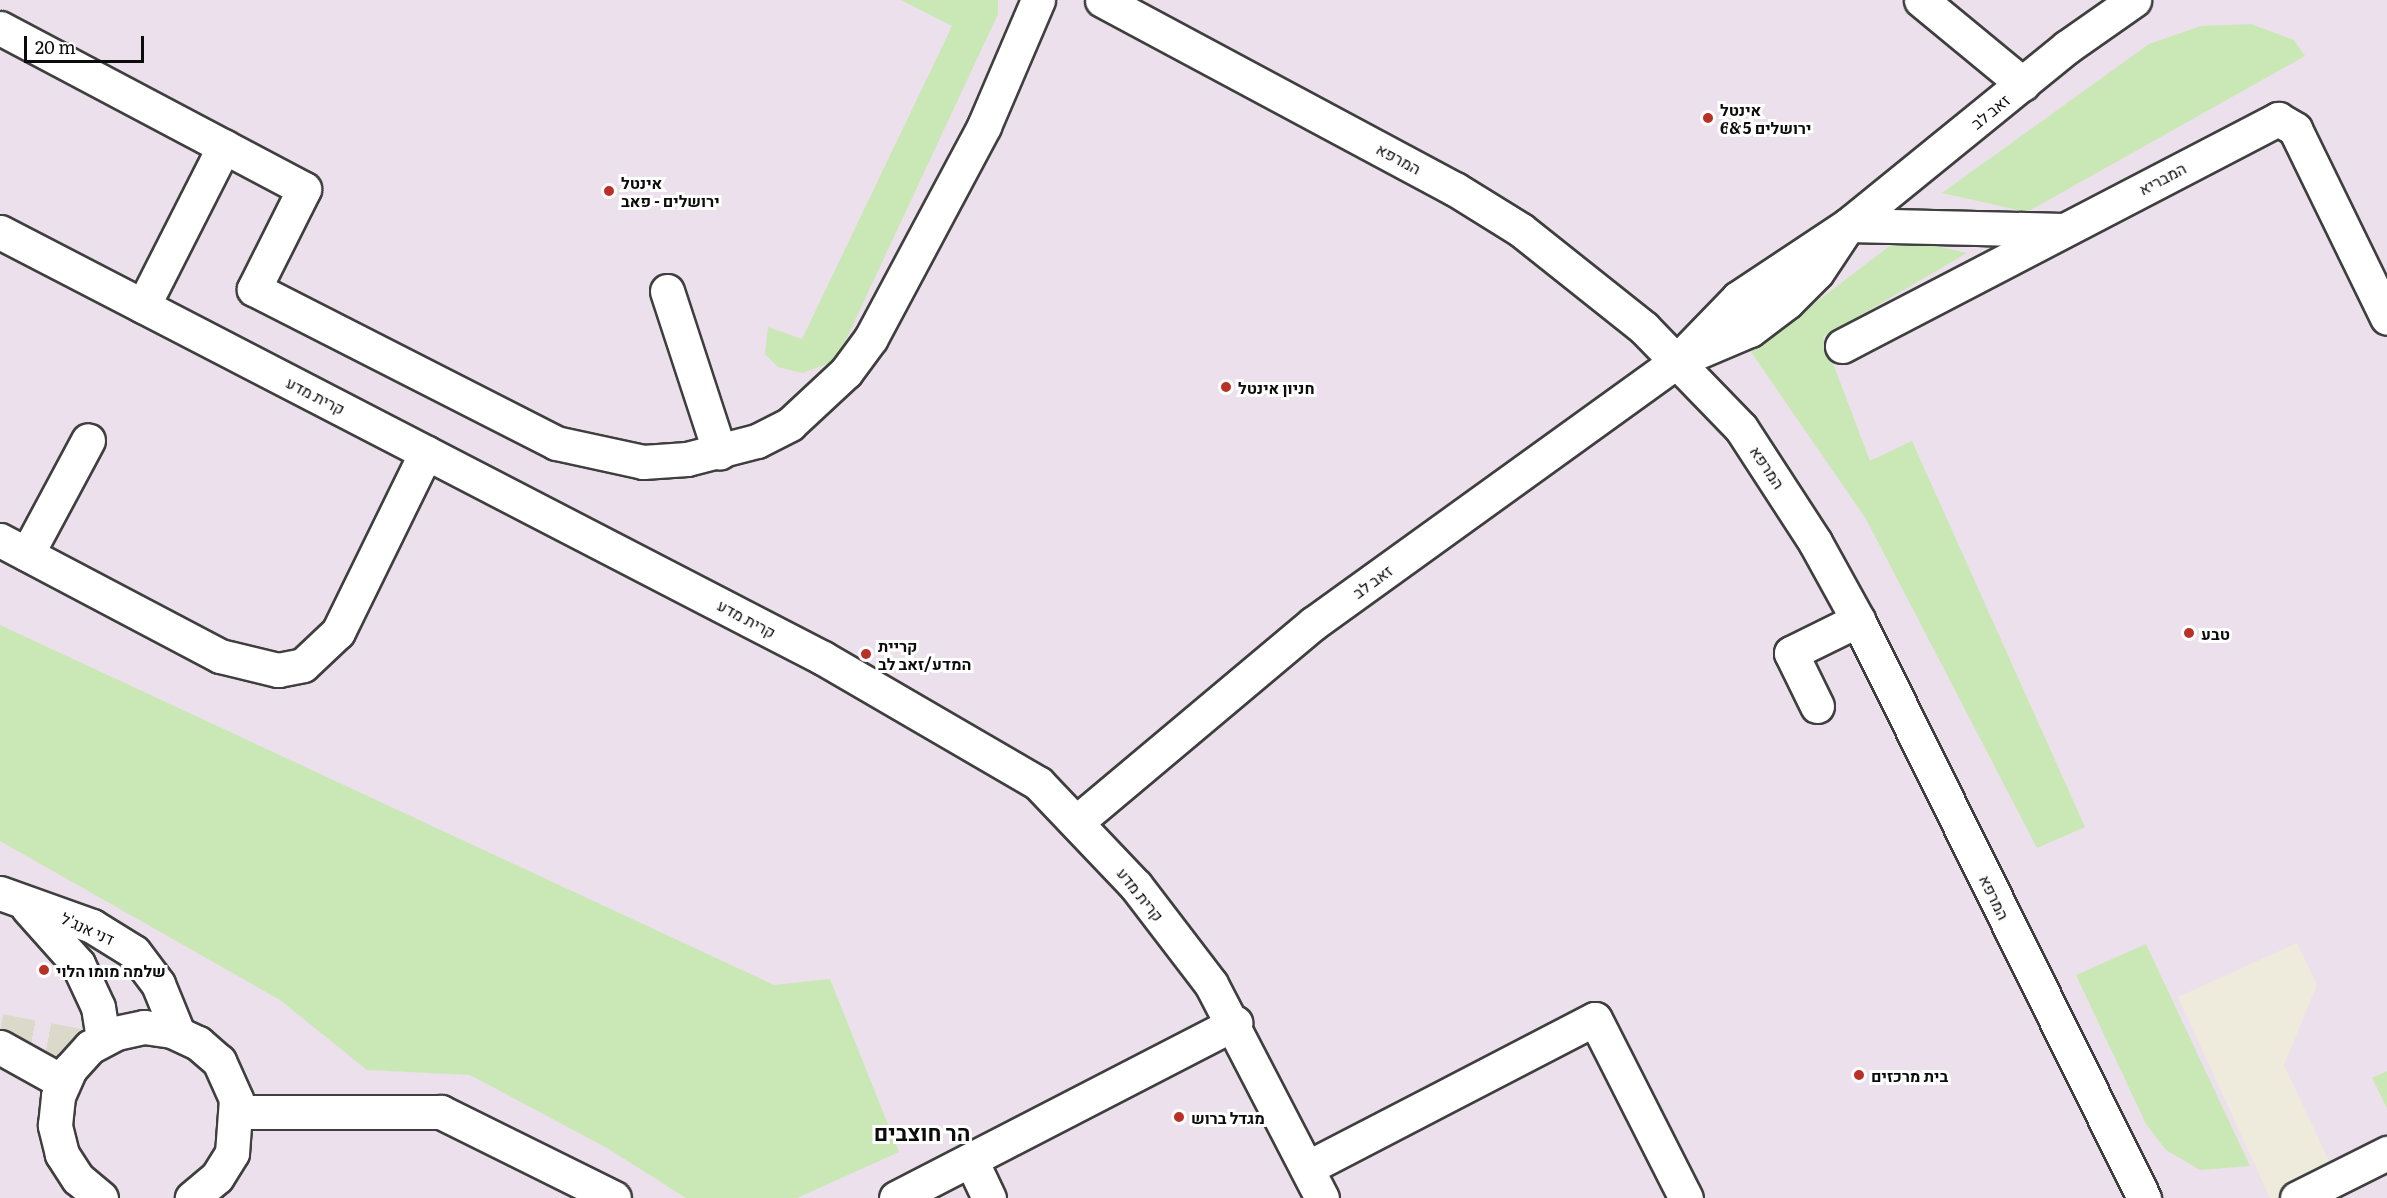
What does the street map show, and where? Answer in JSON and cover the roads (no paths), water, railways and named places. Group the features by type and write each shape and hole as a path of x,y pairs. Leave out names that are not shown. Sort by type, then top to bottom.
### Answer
{"street":[{"path":"0,28 304,189 254,289 556,442 643,462 720,453 790,424 846,372 872,338 1010,75 1019,37 1038,0"},
{"name":"המרפא","path":"1102,0 1444,183 1521,230 1580,273 1678,360 1741,428 1774,475 1858,620 2144,1198"},
{"path":"1921,0 2023,84"},
{"name":"זאב לב","path":"1079,820 1314,623 1678,360 1750,330 1787,302 1817,272 1848,225 2023,84 2134,0"},
{"name":"המבריא","path":"1842,346 2272,120 2284,120 2295,129 2387,318"},
{"path":"143,306 224,147"},
{"path":"1848,225 2064,230"},
{"name":"קרית מדע","path":"0,232 823,658 1008,764 1079,820 1173,933 1235,1023 1322,1198"},
{"path":"667,291 720,453"},
{"path":"88,440 13,547 220,656 255,668 303,665 322,651 350,611 426,452"},
{"path":"1817,706 1791,653 1858,620"},
{"name":"דני אנג'ל","path":"10,897 92,926 134,952 158,984 178,1033"},
{"name":"דני אנג'ל","path":"10,897 78,964 98,1006 103,1039"},
{"path":"1307,1168 1595,1018 1686,1198"},
{"path":"896,1198 1235,1023"},
{"path":"95,1195 68,1167 58,1140 55,1111 63,1082 79,1057 103,1039 144,1027 178,1033 219,1061 238,1112 227,1198"},
{"path":"0,1047 63,1082"},
{"path":"238,1112 441,1112 614,1198"},
{"path":"192,1198 217,1177 232,1153"},
{"path":"2298,1198 2387,1153"},
{"path":"971,1160 989,1198"}],"tunnel":[{"path":"0,1030 90,1047"}],"place":[{"name":"אינטל ירושלים 5&6","path":"1708,118"},
{"name":"אינטל ירושלים - פאב","path":"609,191"},
{"name":"חניון אינטל","path":"1226,387"},
{"name":"טבע","path":"2189,633"},
{"name":"קריית המדע/זאב לב","path":"866,654"},
{"name":"שלמה מומו הלוי","path":"44,970"},
{"name":"בית מרכזים","path":"1859,1075"},
{"name":"מגדל ברוש","path":"1179,1117"}],"district":[{"name":"הר חוצבים","path":"922,1132"}]}
